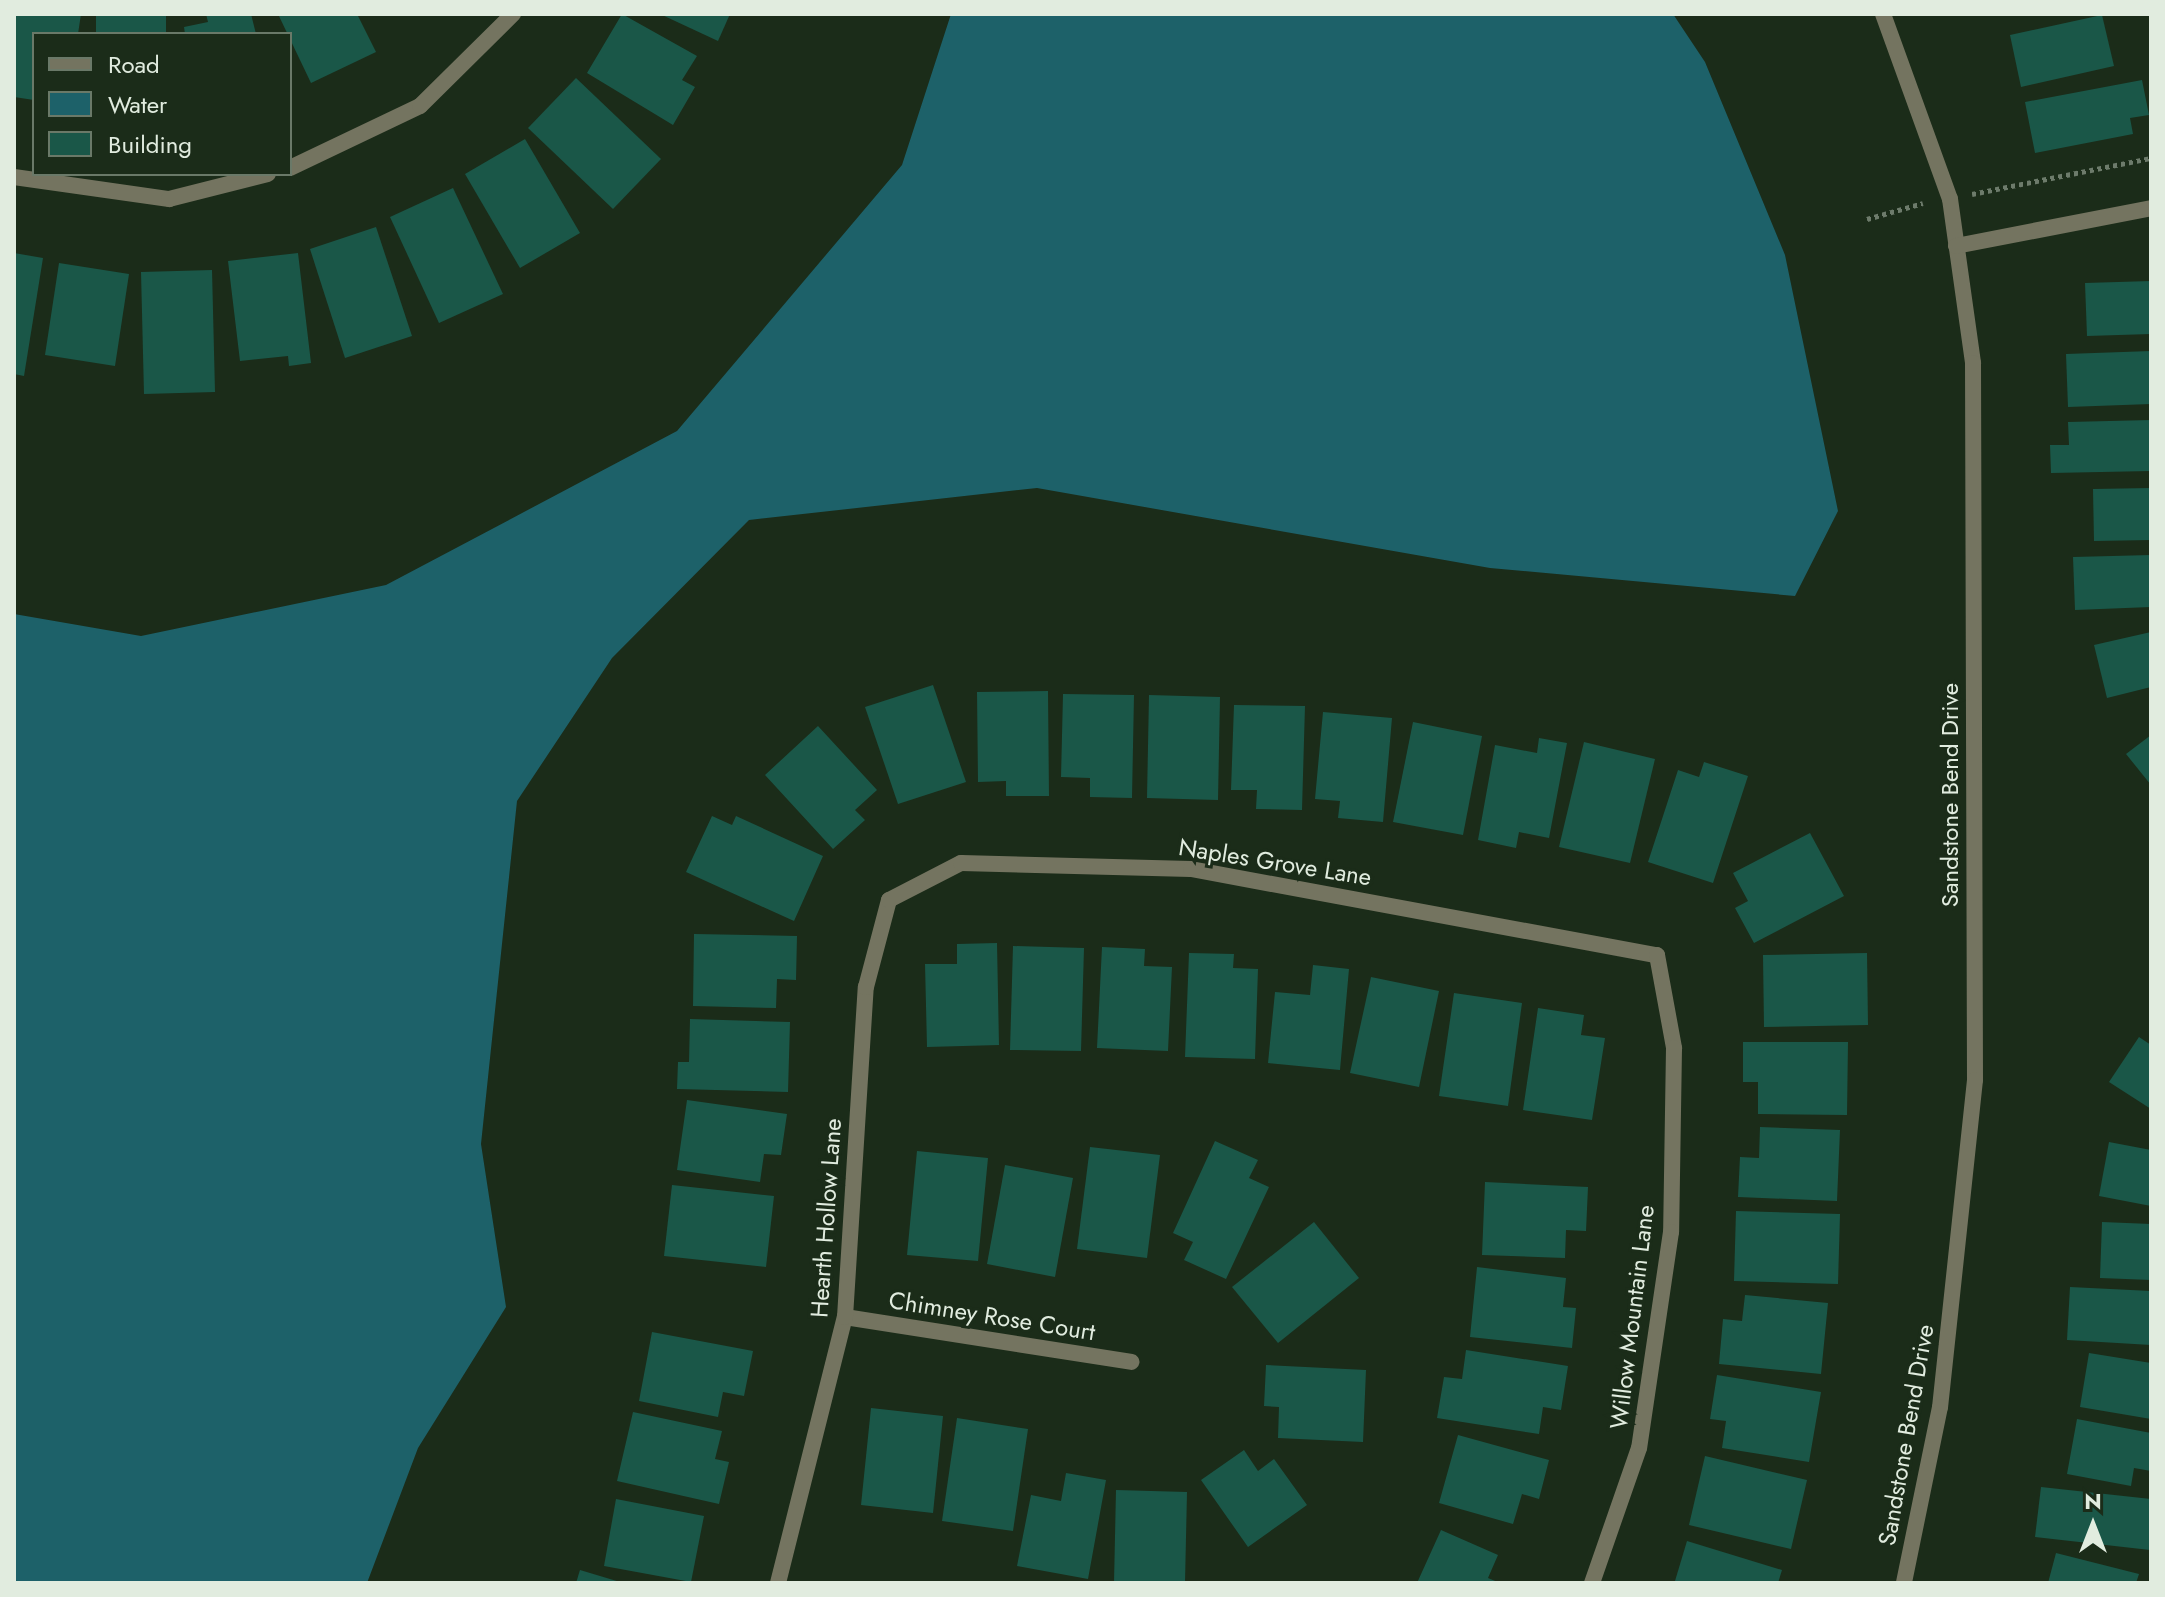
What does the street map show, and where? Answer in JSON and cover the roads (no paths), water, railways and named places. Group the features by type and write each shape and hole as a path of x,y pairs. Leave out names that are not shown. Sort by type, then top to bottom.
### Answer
{"street":[{"path":"292,167 420,106 513,14"},
{"name":"Sandstone Bend Drive","path":"1883,14 1950,199 1973,363 1975,1080 1940,1407 1904,1583"},
{"path":"14,177 169,199 260,176"},
{"path":"1956,246 2151,208"},
{"name":"Naples Grove Lane","path":"889,900 961,863 1191,869 1657,955"},
{"name":"Hearth Hollow Lane","path":"778,1583 845,1317 866,987 889,900"},
{"name":"Willow Mountain Lane","path":"1592,1583 1639,1448 1671,1232 1674,1048 1657,955"},
{"name":"Chimney Rose Court","path":"845,1317 1131,1362"}],"water":[{"path":"951,14 1673,14 1705,62 1785,255 1838,511 1795,596 1490,568 1037,488 749,520 612,658 517,801 481,1144 506,1307 418,1448 367,1583 14,1583 14,614 141,636 386,585 677,431 902,165"}]}
